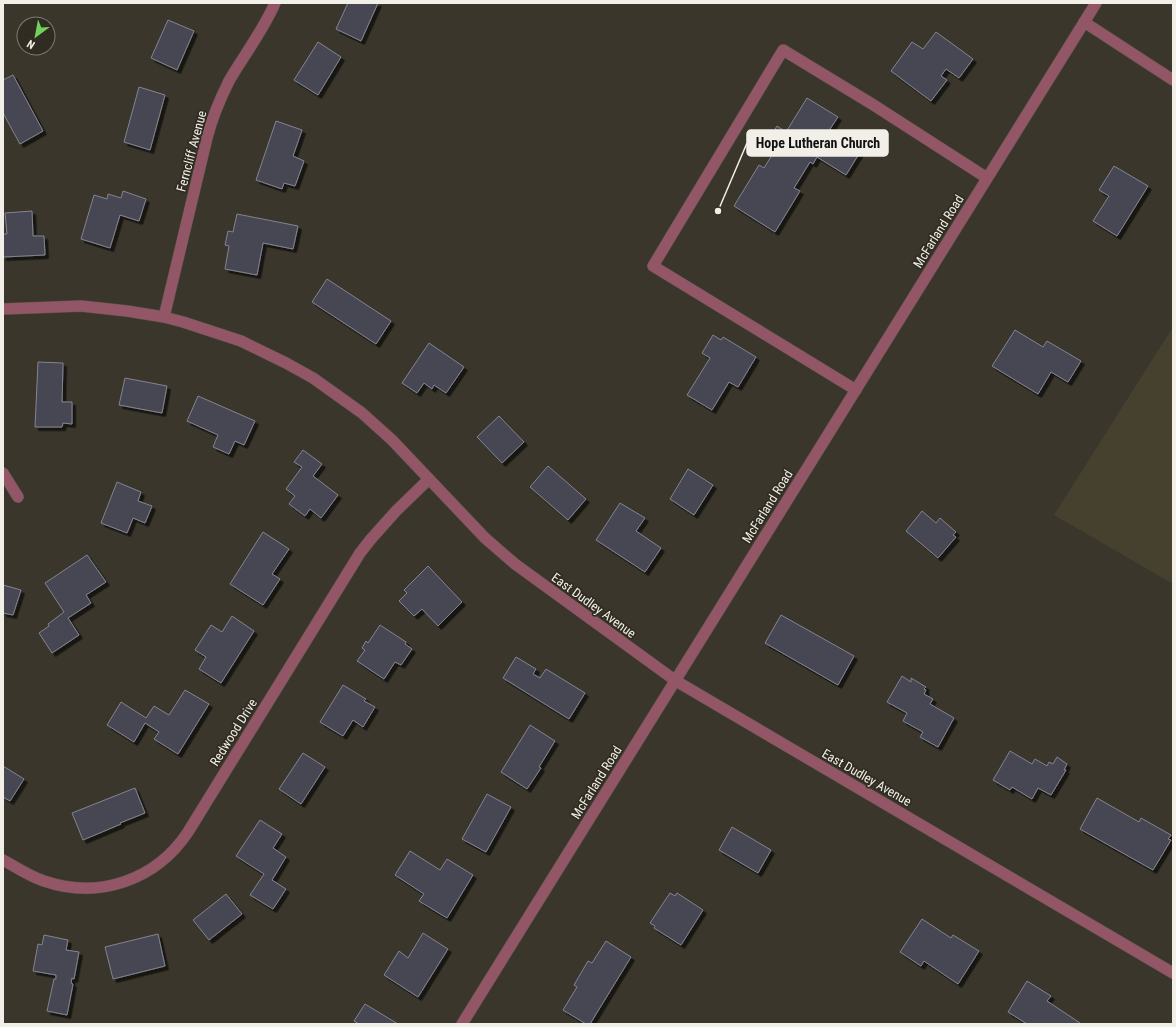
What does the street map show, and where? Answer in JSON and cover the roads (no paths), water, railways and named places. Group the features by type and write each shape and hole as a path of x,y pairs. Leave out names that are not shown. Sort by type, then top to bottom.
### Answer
{"street":[{"name":"Ferncliff Avenue","path":"164,317 211,122 229,82 275,3"},
{"name":"McFarland Road","path":"462,1024 1096,3"},
{"path":"1084,22 1173,80"},
{"path":"856,390 653,266 783,50 872,104 987,178"},
{"name":"East Dudley Avenue","path":"3,309 81,306 164,317 241,341 313,378 362,413 392,440 485,538 515,564 676,681 1173,973"},
{"path":"3,473 18,497"},
{"name":"Redwood Drive","path":"3,860 44,881 64,886 94,888 105,887 144,874 161,862 188,832 360,553 396,511 429,479"}],"place":[{"name":"Hope Lutheran Church","path":"718,211"}]}
